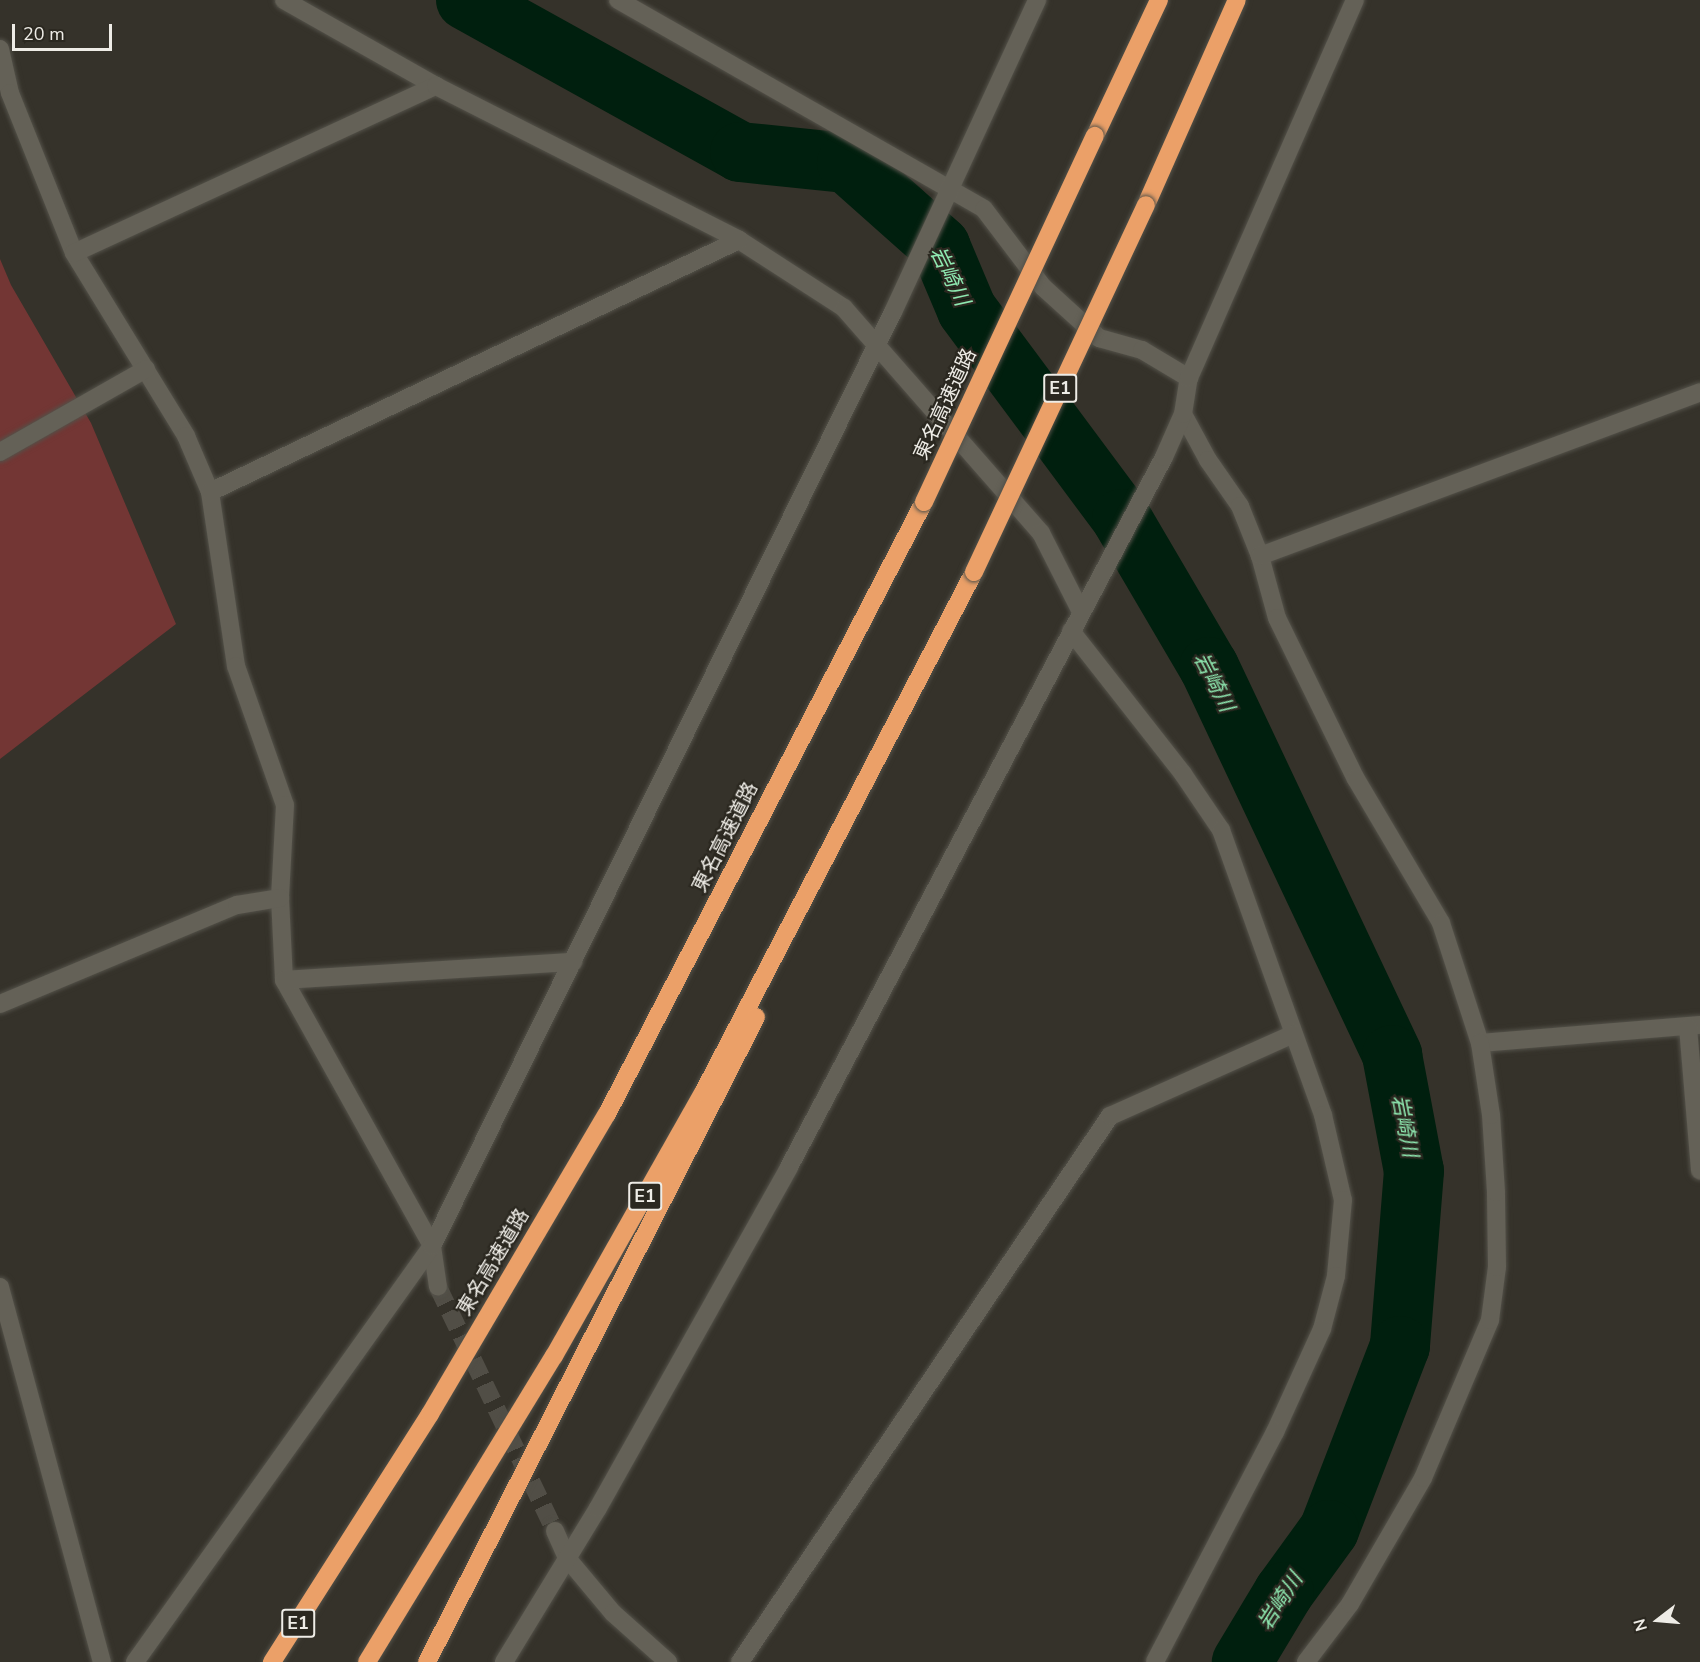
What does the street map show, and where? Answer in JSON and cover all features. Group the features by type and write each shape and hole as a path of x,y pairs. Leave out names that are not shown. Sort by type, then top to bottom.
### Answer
{"highway":[{"name":"東名高速道路","path":"272,1662 430,1414 607,1114 924,502 1159,0"},
{"name":"E1","path":"367,1662 554,1356 686,1123 900,718 974,572 1146,205 1237,0"},
{"path":"427,1662 715,1104 900,718"},
{"path":"260,1662 324,1583"}],"street":[{"path":"284,0 436,86 739,240 844,308 1041,533 1081,612"},
{"path":"618,0 984,209 1043,287 1099,338 1142,350 1189,378"},
{"path":"135,1662 432,1246 893,312 1037,0"},
{"path":"504,1662 567,1558 789,1167 1091,590 1164,457 1183,414 1189,378 1355,0"},
{"path":"0,49 5,94 74,253 186,436 210,492 236,666 285,805 280,898 284,980 432,1246 438,1287"},
{"path":"74,253 436,86"},
{"path":"210,492 739,240"},
{"path":"0,452 146,369"},
{"path":"1260,556 1700,392"},
{"path":"1183,414 1208,460 1240,506 1260,556 1277,618 1356,779 1441,923 1480,1042 1491,1115 1496,1192 1497,1267 1490,1320 1423,1478 1350,1604 1306,1662"},
{"path":"1071,631 1183,774 1221,830 1275,972 1293,1034 1323,1115 1343,1200 1336,1276 1322,1329 1280,1422 1155,1662"},
{"path":"0,1004 237,905 280,898"},
{"path":"284,980 573,962"},
{"path":"1480,1042 1694,1026 1700,1170"},
{"path":"740,1662 1110,1116 1293,1034"},
{"path":"0,1287 102,1662"},
{"path":"555,1531 567,1558 613,1613 668,1662"}],"shaded area":[{"path":"0,259 11,285 91,423 176,624 0,759"}],"waterway":[{"name":"岩崎川","path":"466,0 740,152 847,163 940,246 967,310 1122,519 1209,667 1392,1055 1414,1171 1400,1346 1329,1530 1284,1592 1242,1662"}],"tunnel":[{"path":"438,1287 555,1531"}]}
